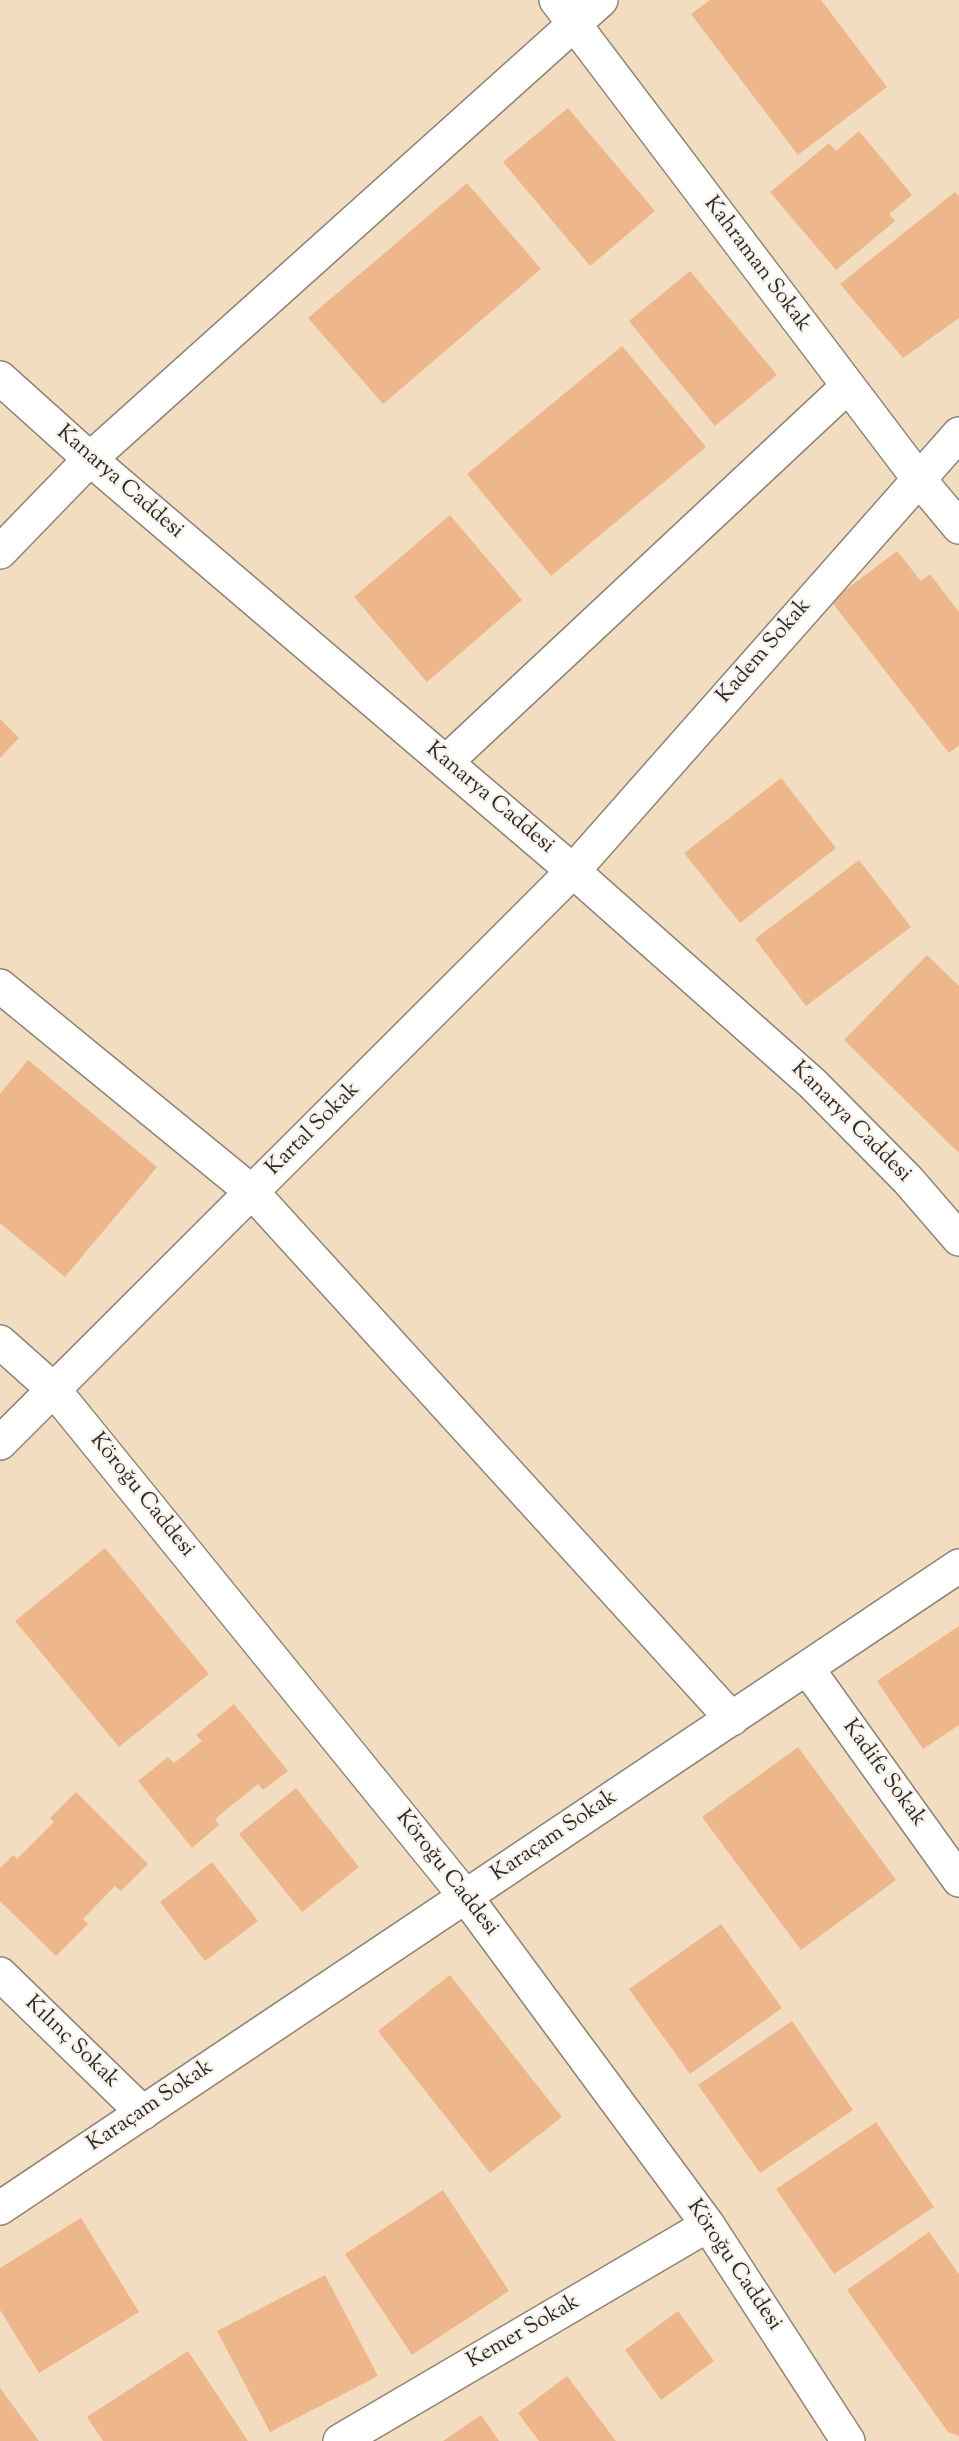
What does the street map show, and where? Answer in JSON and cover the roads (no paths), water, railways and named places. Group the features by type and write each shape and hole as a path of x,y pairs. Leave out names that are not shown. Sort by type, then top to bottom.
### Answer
{"street":[{"path":"0,552 90,459 565,12 601,0"},
{"name":"Kahraman Sokak","path":"565,12 848,386 959,527"},
{"name":"Kanarya Caddesi","path":"0,378 90,459 573,871 812,1083 908,1180 959,1239"},
{"path":"446,762 848,386"},
{"name":"Kadem Sokak","path":"573,871 918,477 959,434"},
{"name":"Kartal Sokak","path":"0,1443 573,871"},
{"path":"0,986 252,1192 732,1719"},
{"name":"Köroğu Caddesi","path":"0,1342 54,1390 466,1897 708,2225 848,2441"},
{"name":"Karaçam Sokak","path":"0,2208 959,1566"},
{"name":"Kadife Sokak","path":"807,1668 959,1880"},
{"name":"Kılınç Sokak","path":"0,1974 143,2113"},
{"name":"Kemer Sokak","path":"340,2441 708,2225"}]}
